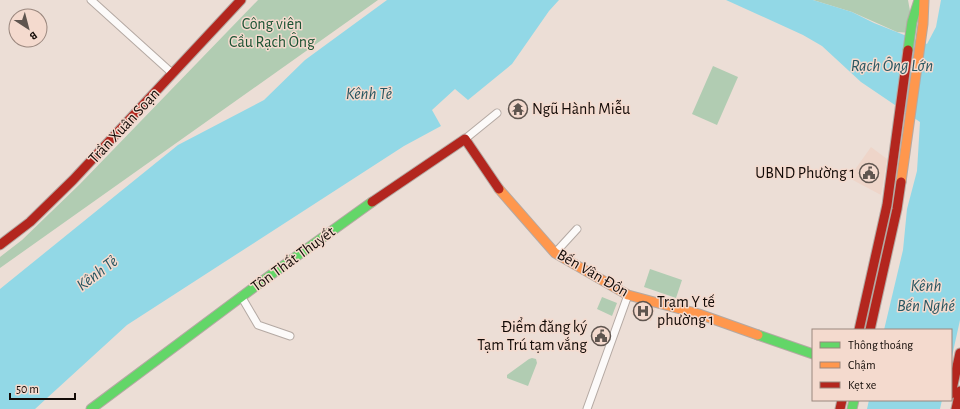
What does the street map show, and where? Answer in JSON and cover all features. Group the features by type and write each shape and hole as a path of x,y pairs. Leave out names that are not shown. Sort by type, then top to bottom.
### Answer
{"main road":[{"name":"Trần Xuân Soạn","path":"0,244 30,222 73,180 241,0"},
{"path":"859,329 887,205 895,138 911,34 912,0"},
{"path":"912,22 919,0"},
{"path":"870,329 897,209 921,36 929,0"},
{"name":"Bến Vân Đồn","path":"464,139 506,198 555,253 628,295 699,314 812,354"},
{"name":"Tôn Thất Thuyết","path":"91,409 241,296 384,192 464,139"},
{"path":"887,205 897,209"},
{"path":"952,389 960,353"},
{"path":"956,409 960,391"}],"street":[{"path":"91,0 173,74"},
{"name":"Tôn Thất Thuyết","path":"464,139 497,112"},
{"path":"555,253 577,229"},
{"path":"587,409 628,295"},
{"path":"241,296 258,325 290,336"}],"shaded area":[{"path":"871,147 887,159 881,195 849,178"},
{"name":"Trạm Y tế phường 1","path":"636,301 656,307 651,321 631,314"}],"green space":[{"name":"Công viên Cầu Rạch Ông","path":"258,0 378,0 0,268 0,257 22,240 80,184"},
{"path":"813,0 908,0 912,22 911,33 897,32 852,12"},
{"path":"713,66 738,77 717,125 692,114"},
{"path":"650,269 682,280 676,298 644,287"},
{"path":"602,297 617,303 612,316 597,309"},
{"path":"532,358 536,359 537,363 528,386 507,378 507,375"}],"water":[{"name":"Kênh Tẻ","path":"387,0 559,0 549,11 512,64 468,100 455,89 432,110 441,126 404,146 127,325 35,409 0,409 0,289 178,145 264,100 305,60"},
{"name":"Kênh Bến Nghé","path":"726,0 813,0 852,12 874,23 927,44 936,27 941,0 960,0 960,320 952,356 952,329 884,329 903,250 907,209 917,171 920,122 861,82 822,46 803,35"},
{"path":"869,401 942,401 940,409 867,409"}],"traffic: fast":[{"path":"908,50 912,22 919,0"},
{"path":"91,409 276,271 372,202"},
{"path":"758,335 812,354"},
{"path":"852,409 854,401"}],"traffic: slow":[{"path":"901,182 923,24 924,0"},
{"path":"499,189 555,253 628,295 699,314 758,335"}],"traffic: jam":[{"path":"0,245 30,222 73,180 241,0"},
{"path":"859,329 887,205 908,50"},
{"path":"372,202 465,139 499,189"},
{"path":"870,329 897,209 901,182"},
{"path":"952,389 960,353"},
{"path":"956,409 960,391"},
{"path":"840,409 842,401"}],"place":[{"name":"Ngũ Hành Miễu","path":"518,109"},
{"name":"UBND Phường 1","path":"869,173"},
{"name":"Trạm Y tế phường 1","path":"643,311"},
{"name":"Điểm đăng ký Tạm Trú tạm vắng","path":"601,336"}],"water label":[{"name":"Rạch Ông Lớn","path":"892,65"}]}
